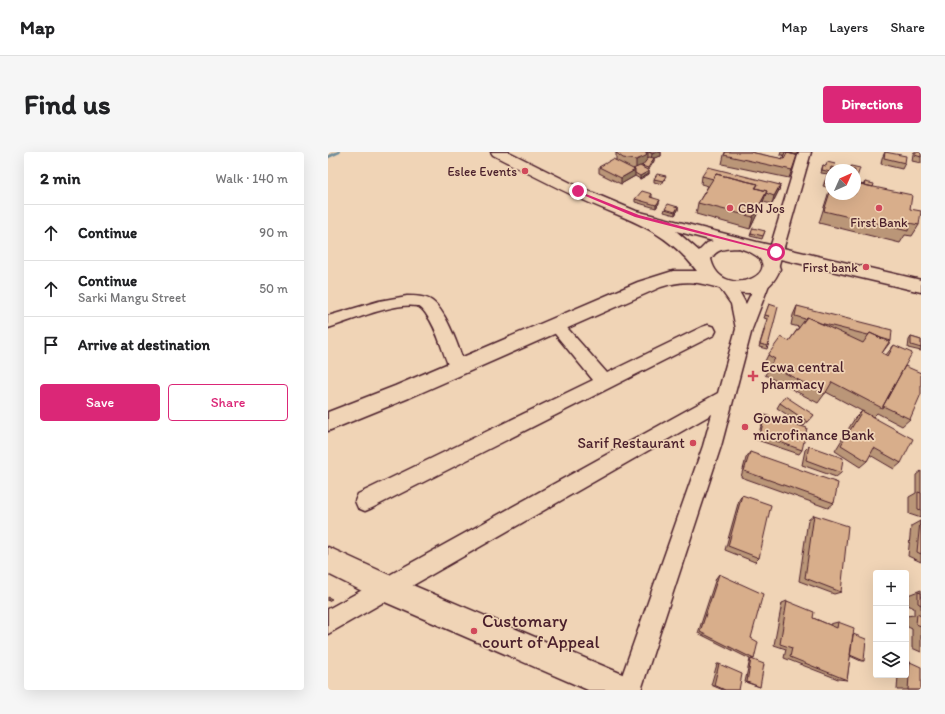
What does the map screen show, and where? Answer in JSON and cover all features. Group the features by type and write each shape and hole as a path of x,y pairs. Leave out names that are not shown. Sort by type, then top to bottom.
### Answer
{"main road":[{"path":"498,152 599,202 637,216 744,244 765,254 770,269"},
{"path":"637,216 671,233 684,243 702,258 708,275 721,283"},
{"path":"329,421 458,368 644,286 702,258 721,243 744,244"},
{"path":"770,269 778,270 794,264 823,263 921,286"},
{"path":"644,286 682,275 700,276 721,283 742,287 754,286 770,269 823,263"},
{"path":"901,281 921,283"},
{"path":"328,560 388,589 623,690"}],"street":[{"path":"628,690 683,534 712,446 744,329 770,269 805,152"},
{"path":"721,283 740,305 743,314 744,329"},
{"path":"328,322 401,301 415,300 426,303 434,313 458,368"},
{"path":"556,325 605,382"},
{"path":"365,501 708,331"},
{"path":"328,622 724,398"}],"building":[{"path":"615,152 647,152 646,156 636,160 623,158"},
{"path":"726,152 750,152 784,159 787,153 797,155 792,170 724,155"},
{"path":"785,152 796,155 787,153 784,159"},
{"path":"885,152 906,156 905,163 884,158"},
{"path":"915,152 921,152 921,157 915,155"},
{"path":"649,157 654,158 648,168 642,166"},
{"path":"613,159 635,170 621,178 599,167"},
{"path":"823,165 825,166 825,171 822,170"},
{"path":"640,166 649,171 640,176 635,173 635,170 633,169"},
{"path":"708,167 780,185 774,196 766,193 767,191 756,188 758,184 716,174 713,179 702,176"},
{"path":"657,174 666,176 663,181 654,179"},
{"path":"716,174 758,184 755,188 767,191 753,217 698,203"},
{"path":"865,182 874,184 873,187 864,185"},
{"path":"861,184 912,195 910,209 921,211 919,225 909,223 908,231 824,211 828,200 861,200"},
{"path":"642,191 652,194 650,197 660,200 656,205 635,199"},
{"path":"668,204 678,207 675,212 665,209"},
{"path":"753,228 765,231 763,236 751,233"},
{"path":"769,304 778,307 768,346 760,344 769,316 765,315"},
{"path":"797,306 892,330 891,341 870,333 868,335 820,323 807,317 805,319 795,316"},
{"path":"807,317 863,343 870,333 889,342 882,353 888,356 894,345 912,353 882,408 832,382 825,394 770,365 775,359 768,355 781,337 789,341"},
{"path":"911,337 921,340 921,348 911,345"},
{"path":"905,366 921,373 921,394 910,419 883,406"},
{"path":"785,396 814,415 808,422 780,403"},
{"path":"862,411 913,439 901,463 874,448 867,461 841,445"},
{"path":"765,415 807,428 802,450 760,435"},
{"path":"809,446 843,458 841,473 806,460"},
{"path":"750,452 838,483 834,503 744,471"},
{"path":"918,492 921,493 921,510 918,509"},
{"path":"742,495 771,505 759,558 728,546"},
{"path":"814,515 848,526 841,592 805,578"},
{"path":"921,521 921,554 917,552"},
{"path":"719,574 763,594 751,638 758,642 754,659 700,632"},
{"path":"918,592 921,593 921,605 918,603"},
{"path":"787,601 814,612 813,618 837,628 838,622 854,628 847,680 790,657 792,648 780,644"},
{"path":"917,614 921,616 921,626 916,624"},
{"path":"853,634 866,639 864,661 850,655"},
{"path":"751,659 764,664 760,687 747,682"},
{"path":"910,662 921,667 921,690 908,690"},
{"path":"719,664 742,674 739,690 725,690 714,685"}],"waterway":[{"path":"328,157 339,152"}],"place":[{"name":"Eslee Events","path":"525,171"},
{"name":"CBN Jos","path":"730,208"},
{"name":"First Bank","path":"879,208"},
{"name":"First bank","path":"866,267"},
{"name":"Ecwa central pharmacy","path":"753,376"},
{"name":"Gowans microfinance Bank","path":"745,427"},
{"name":"Sarif Restaurant","path":"693,443"},
{"name":"Customary court of Appeal","path":"474,631"}],"route":[{"path":"578,191 599,202 637,216 776,252"}]}
